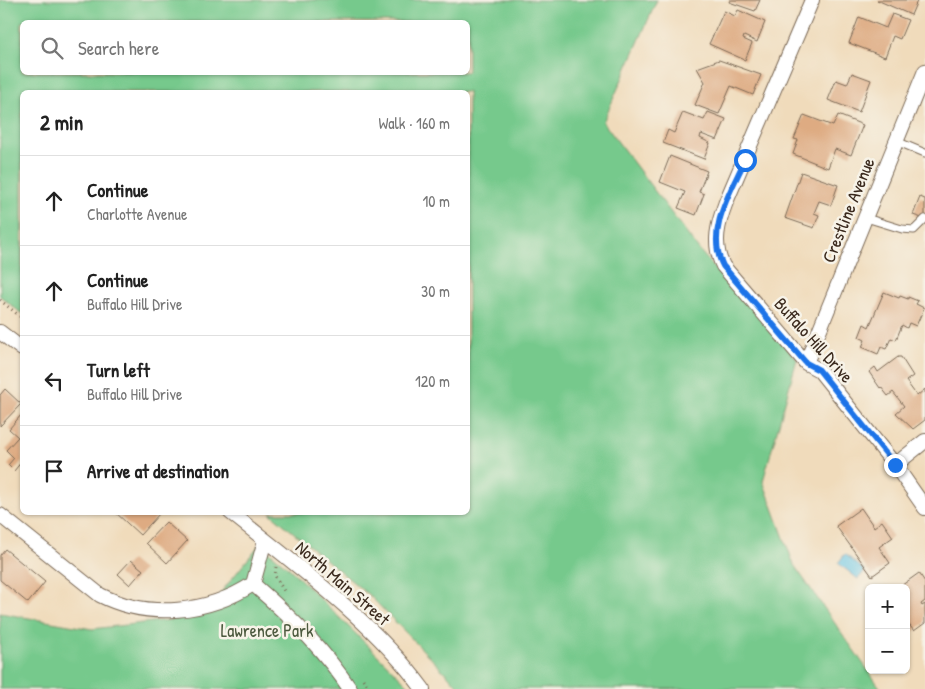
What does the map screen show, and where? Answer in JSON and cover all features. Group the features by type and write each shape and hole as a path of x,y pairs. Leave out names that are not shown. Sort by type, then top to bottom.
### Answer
{"street":[{"name":"Buffalo Hill Drive","path":"812,0 733,186 717,230 717,255 723,266 806,363 819,370 895,465 925,508"},
{"name":"Crestline Avenue","path":"806,363 925,72"},
{"path":"0,332 20,347"},
{"path":"895,465 925,441"},
{"path":"0,515 100,595 124,605 151,610 187,608 219,602 232,597 253,584 267,542"},
{"name":"North Main Street","path":"234,515 345,608 398,658 424,689"},
{"path":"253,584 286,614 337,669 350,689"}],"lane":[{"path":"896,141 925,153"},
{"path":"866,218 902,229 914,230 925,219"}],"path":[{"path":"0,300 20,316"},
{"path":"267,542 276,566 275,576 287,597"},
{"path":"360,675 370,689"}],"green space":[{"path":"0,0 657,0 603,122 699,250 797,359 763,481 794,565 865,666 865,674 870,674 881,689 461,689 371,597 272,515 470,515 470,90 20,90 20,312 0,296"},
{"name":"Lawrence Park","path":"260,544 289,568 412,689 0,689 0,613 92,629 202,616"}],"water":[{"path":"845,554 865,571 858,579 838,563"}],"building":[{"path":"730,0 760,0 755,11 729,2"},
{"path":"877,0 915,0 917,1 911,15"},
{"path":"738,10 765,22 757,42 744,36 743,39 752,43 745,60 709,44 724,11 735,16"},
{"path":"892,14 908,20 900,39 893,36 885,57 849,43 859,17 886,28"},
{"path":"719,60 761,75 753,95 731,86 719,114 695,105 705,82 697,68"},
{"path":"852,73 871,80 859,112 828,100 836,80 847,84"},
{"path":"683,112 704,120 708,112 726,119 717,140 701,134 700,138 710,143 704,159 663,143 668,130 674,133"},
{"path":"804,115 833,126 838,115 863,125 851,155 835,149 828,168 793,154 798,140 794,139"},
{"path":"670,156 707,171 699,192 704,194 696,215 678,208 685,192 660,182"},
{"path":"801,172 838,185 831,205 819,201 814,213 819,215 814,228 785,218"},
{"path":"920,197 925,199 925,219 913,215"},
{"path":"884,292 899,298 900,296 908,299 908,297 918,301 916,304 924,308 916,326 909,323 907,328 902,325 896,340 891,338 886,349 881,347 878,354 862,347 865,340 859,337 864,324 869,327"},
{"path":"898,357 901,357 913,376 906,381 917,396 925,389 925,420 913,429 896,413 904,406 893,392 888,396 869,372 875,367 878,372"},
{"path":"5,389 20,405 0,426 0,395"},
{"path":"20,416 20,464 14,471 8,465 14,458 6,450 18,437 9,429"},
{"path":"861,508 874,527 882,521 893,537 879,547 890,563 872,576 836,526"},
{"path":"118,515 158,515 140,535"},
{"path":"166,522 187,541 167,563 146,543"},
{"path":"5,549 45,582 28,603 0,580 0,555"},
{"path":"131,560 143,570 130,585 118,574"},
{"path":"919,573 925,582 925,601 921,604 922,606 925,604 925,623 914,631 910,626 910,584 904,584"}],"route":[{"path":"745,160 720,216 717,230 717,255 723,266 806,363 819,370 895,465"}]}
